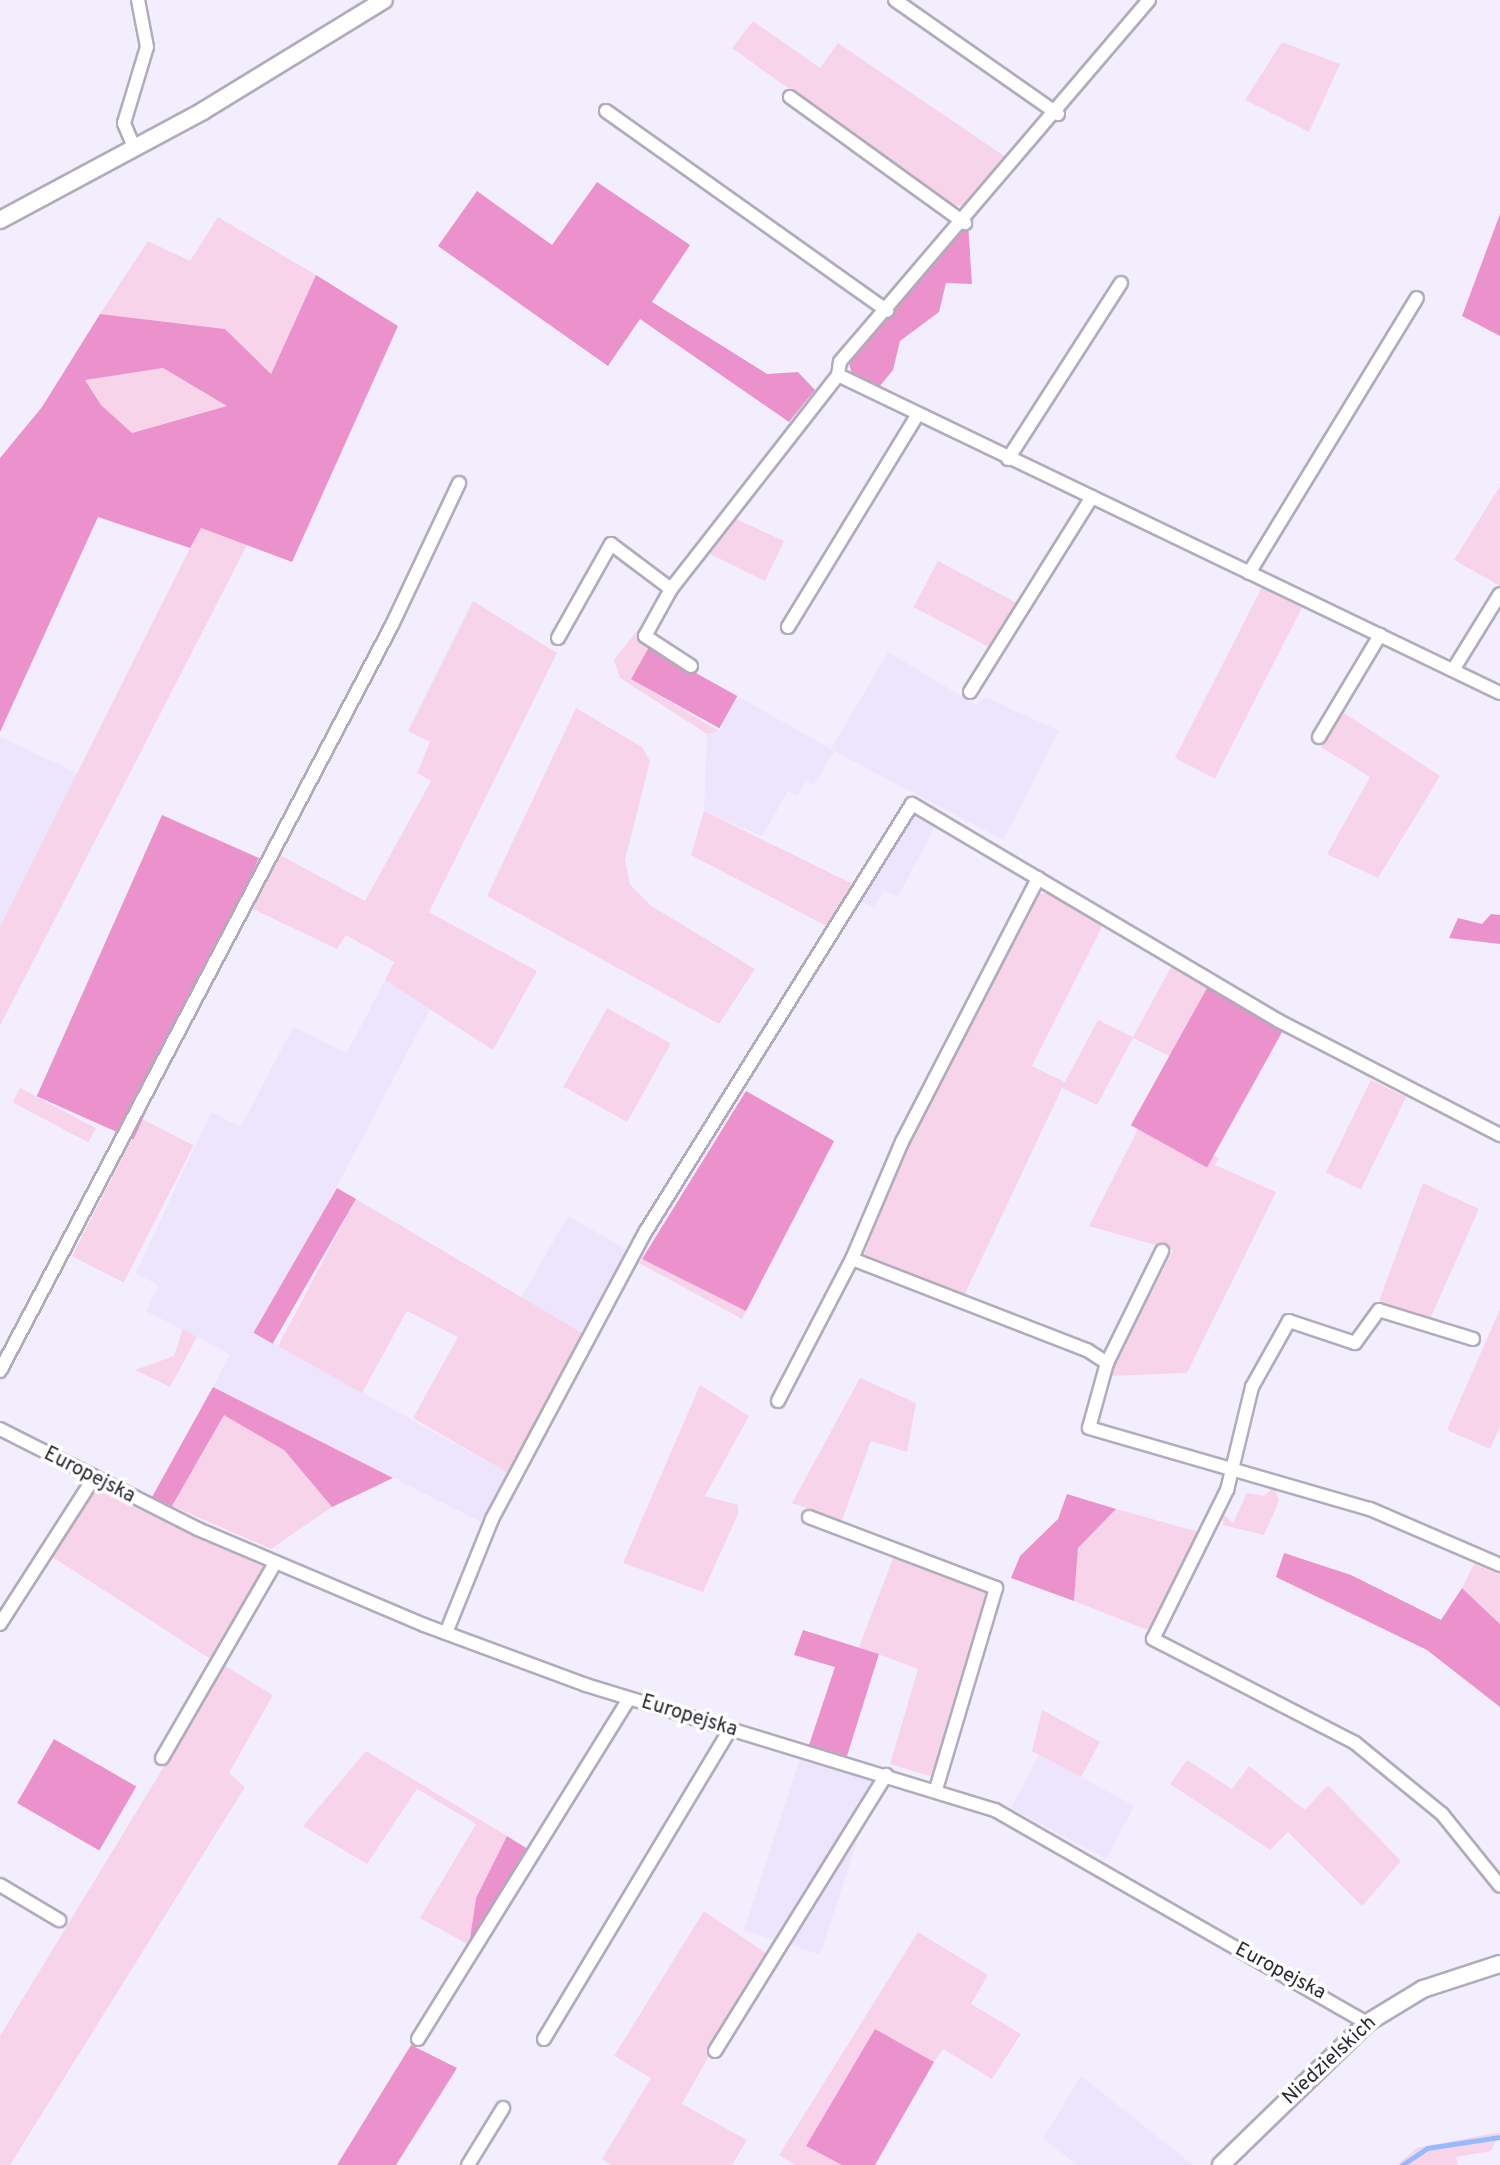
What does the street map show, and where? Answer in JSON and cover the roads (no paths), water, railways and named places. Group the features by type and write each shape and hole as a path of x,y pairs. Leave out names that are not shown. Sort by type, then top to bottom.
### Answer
{"street":[{"path":"134,147 124,123 147,47 138,0"},
{"path":"0,220 134,147 384,0"},
{"path":"895,0 1058,114"},
{"path":"691,666 645,636 671,589 838,375 840,362 965,223 1149,0"},
{"path":"790,97 965,223"},
{"path":"606,111 887,311"},
{"path":"1008,459 1121,283"},
{"path":"1249,573 1417,298"},
{"path":"838,375 917,416 1500,693"},
{"path":"788,627 917,416"},
{"path":"0,1371 392,625 459,483"},
{"path":"970,692 1092,497"},
{"path":"558,638 611,544 671,589"},
{"path":"1453,670 1500,594"},
{"path":"1319,737 1380,635"},
{"path":"446,1633 492,1519 646,1231 912,804 1279,1021 1500,1135"},
{"path":"778,1401 852,1259 902,1142 1038,878"},
{"path":"1162,1251 1107,1363 1089,1428 1370,1509 1500,1565"},
{"path":"852,1259 1087,1350 1107,1363"},
{"path":"1473,1339 1379,1310 1355,1343 1289,1321 1252,1387 1227,1490 1153,1639 1283,1702 1365,1751 1442,1814 1500,1886"},
{"name":"Europejska","path":"0,1429 93,1479 275,1563 446,1633 629,1699 936,1789 1014,1819 1367,2023"},
{"path":"0,1624 93,1479"},
{"path":"809,1517 996,1588 936,1789"},
{"path":"162,1758 275,1563"},
{"path":"418,2039 629,1699"},
{"path":"544,2039 730,1730"},
{"path":"715,2051 886,1775"},
{"path":"0,1885 59,1920"},
{"name":"Niedzielskich","path":"1221,2165 1367,2023 1423,1989 1500,1964"},
{"path":"468,2165 503,2108"}],"waterway":[{"path":"1402,2165 1427,2148 1500,2137"}]}
